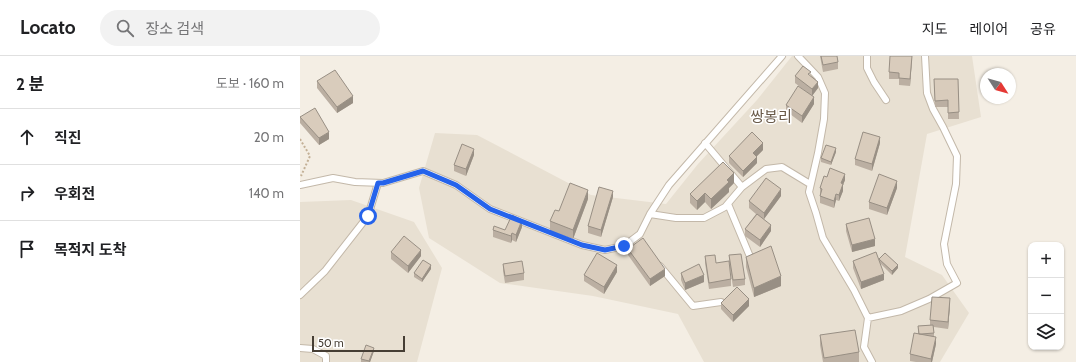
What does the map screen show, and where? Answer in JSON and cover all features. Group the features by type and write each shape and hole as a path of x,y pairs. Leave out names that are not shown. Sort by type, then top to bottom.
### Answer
{"lane":[{"path":"300,185 312,181 333,178 355,182 383,183 423,171 456,185 490,209 582,245 605,250 624,246 640,234 650,214 669,185 782,56"},
{"path":"798,56 818,77 825,93 824,119 809,192 823,238 854,290 868,318 864,346 872,362"},
{"path":"867,56 867,68 886,100"},
{"path":"868,318 901,311 929,299 957,283 947,264 944,244 956,184 957,156 933,109 927,93 925,56"},
{"path":"705,143 742,187"},
{"path":"650,214 676,218 704,218 725,207 742,187 766,169 782,167 810,184"},
{"path":"300,296 325,271 368,216 378,183"},
{"path":"728,204 751,260"},
{"path":"640,234 644,240"},
{"path":"656,259 693,306 721,302"},
{"path":"300,348 313,349 326,356 326,362"}],"path":[{"path":"300,139 310,156 300,178"}],"shaded area":[{"path":"792,56 972,56 981,117 927,134 905,257 942,275 969,313 940,362 704,362 678,314 593,296 500,283 429,238 419,188 435,133 477,135 591,195 666,204 698,164 757,100"},
{"path":"351,200 414,222 442,268 417,362 300,362 300,202"}],"building":[{"path":"821,56 837,56 838,62 823,65"},
{"path":"890,56 912,56 910,79 899,78 899,73 889,72"},
{"path":"803,66 811,72 808,74 818,82 812,89 795,76"},
{"path":"335,70 353,96 337,107 317,81"},
{"path":"934,79 958,79 959,112 948,113 948,100 935,101"},
{"path":"798,86 814,97 802,116 786,105"},
{"path":"315,108 329,132 319,138 300,117"},
{"path":"752,132 763,143 753,153 757,157 743,171 729,156"},
{"path":"863,132 880,137 872,164 855,159"},
{"path":"462,144 474,149 466,169 454,165"},
{"path":"826,145 836,148 831,162 821,158"},
{"path":"723,162 734,173 727,180 729,182 711,199 705,193 697,201 690,194"},
{"path":"830,168 845,174 841,183 843,184 839,195 836,194 834,201 820,196 822,189 820,188 824,176 827,177"},
{"path":"879,174 897,181 887,208 869,202"},
{"path":"766,178 781,189 764,213 749,201"},
{"path":"570,183 588,190 573,230 550,221 555,210 559,211"},
{"path":"599,187 613,191 601,230 588,226"},
{"path":"757,214 771,225 760,240 745,229"},
{"path":"512,215 522,220 516,235 512,233 511,236 493,230 494,226 505,230"},
{"path":"869,218 875,239 852,245 846,224"},
{"path":"404,236 421,250 408,266 391,252"},
{"path":"643,238 665,269 650,279 628,249"},
{"path":"771,246 781,276 754,288 746,257"},
{"path":"876,252 884,274 861,282 853,261"},
{"path":"597,253 617,265 604,287 584,275"},
{"path":"885,253 898,265 892,271 879,259"},
{"path":"741,254 745,279 733,280 729,255"},
{"path":"715,255 716,263 729,261 731,279 709,283 705,256"},
{"path":"423,260 431,265 422,279 414,273"},
{"path":"522,261 524,273 505,276 503,264"},
{"path":"699,264 704,275 685,283 681,273"},
{"path":"737,287 749,299 733,315 721,303"},
{"path":"932,297 950,298 948,322 930,320"},
{"path":"933,325 934,333 919,334 918,326"},
{"path":"855,330 859,352 824,358 820,335"},
{"path":"914,333 936,337 931,359 910,354"},
{"path":"366,345 374,348 369,361 361,359"}],"district":[{"name":"쌍봉리","path":"771,117"}],"route":[{"path":"368,216 378,183 383,183 423,171 456,185 490,209 582,245 605,250 624,246"}]}
